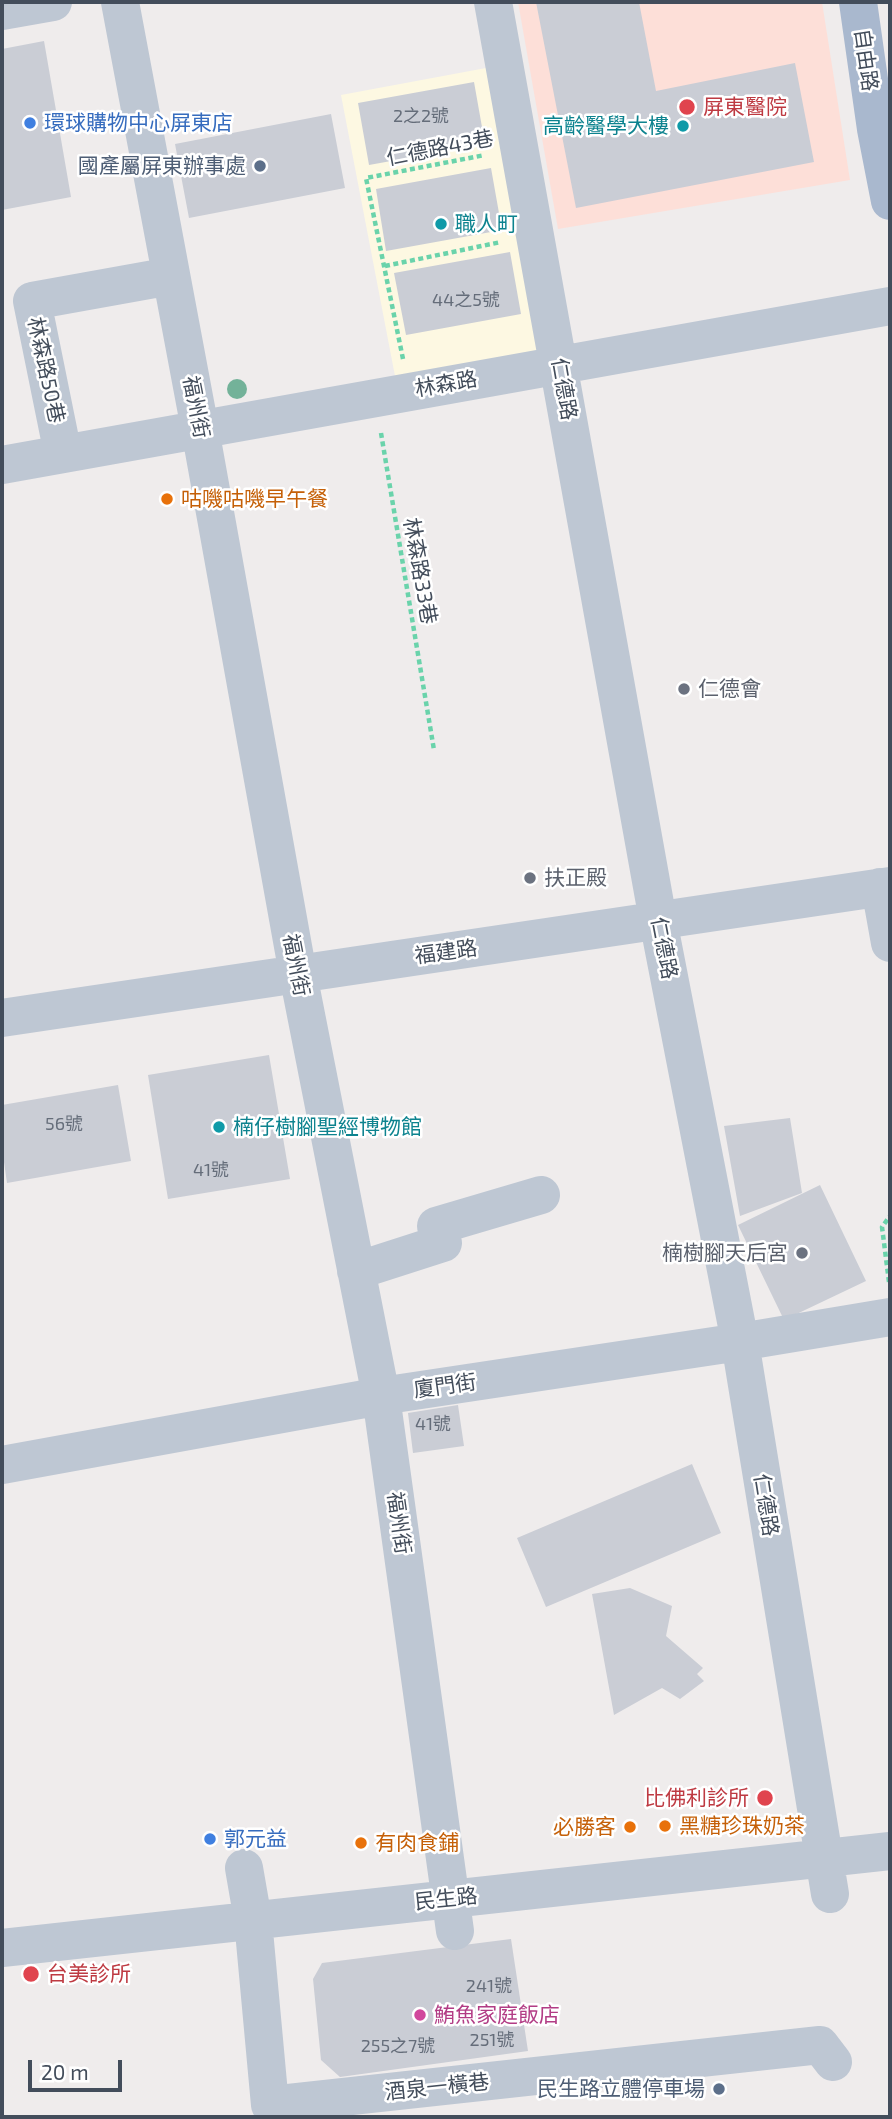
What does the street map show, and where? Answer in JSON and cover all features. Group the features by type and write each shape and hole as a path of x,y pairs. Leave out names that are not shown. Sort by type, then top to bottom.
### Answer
{"main road":[{"name":"自由路","path":"858,2 876,129 890,201"}],"street":[{"path":"2,11 53,2"},
{"name":"福州街","path":"120,2 298,974 381,1396 453,1915"},
{"name":"仁德路","path":"493,2 658,920 740,1342 826,1877"},
{"name":"林森路50巷","path":"63,454 32,301 171,276"},
{"name":"林森路","path":"2,465 890,306"},
{"path":"885,886 890,943"},
{"name":"福建路","path":"2,1018 885,886"},
{"path":"356,1271 443,1243 436,1226 541,1195"},
{"name":"廈門街","path":"2,1465 381,1396 890,1317"},
{"name":"民生路","path":"2,1948 253,1920 453,1915 826,1877 890,1851"},
{"name":"酒泉一橫巷","path":"244,1868 253,1920 270,2105 820,2045 833,2062"}],"path":[{"name":"仁德路43巷","path":"385,266 366,177 520,149"},
{"path":"403,359 385,266 514,239"},
{"name":"林森路33巷","path":"375,397 434,750"},
{"path":"890,1216 882,1227 890,1288"}],"shaded area":[{"name":"屏東醫院","path":"518,2 822,2 850,180 558,229"},
{"name":"職人町","path":"486,68 540,354 395,376 341,95"}],"building":[{"name":"高齡醫學大樓","path":"536,2 639,2 656,91 795,63 814,162 576,208"},
{"name":"環球購物中心屏東店","path":"44,41 71,197 2,210 2,49"},
{"path":"474,82 485,144 369,165 358,103"},
{"name":"國產屬屏東辦事處","path":"331,114 345,188 189,218 175,144"},
{"path":"491,168 502,230 386,251 376,189"},
{"path":"510,252 521,314 406,335 394,273"},
{"name":"楠仔樹腳聖經博物館","path":"269,1055 290,1179 168,1199 148,1075"},
{"path":"118,1085 131,1161 7,1183 2,1148 2,1105"},
{"path":"790,1118 802,1193 740,1216 724,1126"},
{"name":"楠樹腳天后宮","path":"820,1185 866,1281 784,1320 738,1225"},
{"path":"458,1405 464,1446 413,1453 408,1413"},
{"path":"692,1464 721,1533 546,1607 517,1538"},
{"path":"630,1588 672,1606 666,1636 703,1668 697,1674 704,1681 680,1699 662,1688 614,1715 592,1594"},
{"name":"鮪魚家庭飯店","path":"511,1939 528,2051 340,2077 321,2060 313,1979 322,1963"}],"place":[{"name":"屏東醫院","path":"687,107"},
{"name":"環球購物中心屏東店","path":"30,123"},
{"name":"高齡醫學大樓","path":"683,126"},
{"name":"國產屬屏東辦事處","path":"260,166"},
{"name":"職人町","path":"441,224"},
{"name":"咕嘰咕嘰早午餐","path":"167,499"},
{"name":"仁德會","path":"684,689"},
{"name":"扶正殿","path":"530,878"},
{"name":"楠仔樹腳聖經博物館","path":"219,1127"},
{"name":"楠樹腳天后宮","path":"802,1253"},
{"name":"比佛利診所","path":"765,1798"},
{"name":"黑糖珍珠奶茶","path":"665,1826"},
{"name":"必勝客","path":"630,1827"},
{"name":"郭元益","path":"210,1839"},
{"name":"有肉食鋪","path":"361,1843"},
{"name":"台美診所","path":"31,1974"},
{"name":"鮪魚家庭飯店","path":"420,2015"},
{"name":"民生路立體停車場","path":"719,2089"}]}
